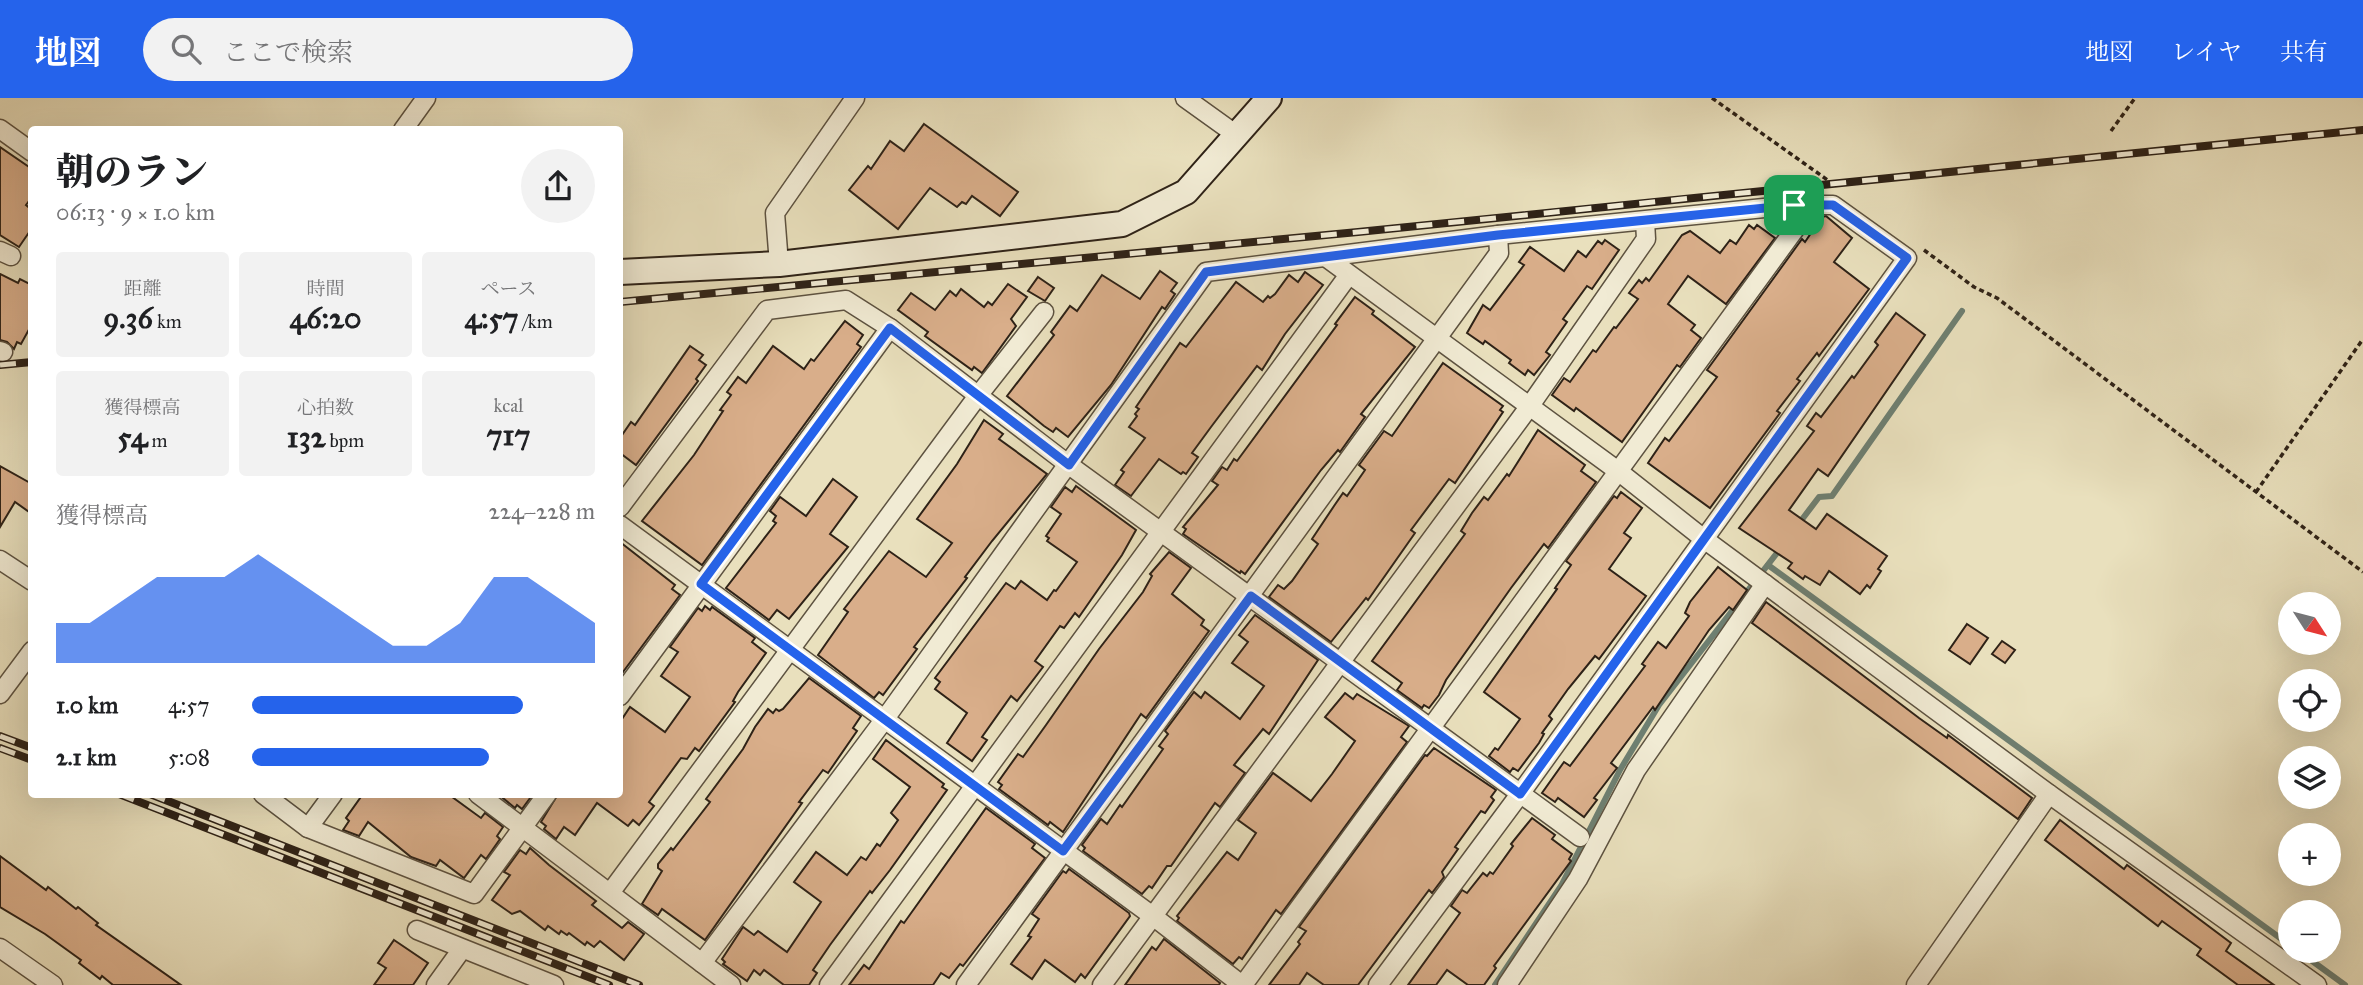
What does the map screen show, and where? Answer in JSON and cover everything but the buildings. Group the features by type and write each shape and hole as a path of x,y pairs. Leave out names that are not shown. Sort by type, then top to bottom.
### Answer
{"street":[{"path":"406,126 426,98"},
{"path":"779,264 775,213 855,98"},
{"path":"1185,98 1238,136"},
{"path":"623,272 779,264 1122,225 1186,192 1269,98"},
{"path":"0,129 28,149"},
{"path":"623,527 1154,917 1242,985 1798,225 1794,205"},
{"path":"702,963 884,720 1206,272 1498,235 1794,205 1833,205 1907,258 1520,794 1378,985"},
{"path":"1102,985 1529,407 1646,239 1645,221"},
{"path":"967,985 1438,340 1499,253 1498,235"},
{"path":"1327,258 1348,276 1618,471 1704,539 2049,794 2314,983"},
{"path":"829,985 1159,530 1348,276"},
{"path":"626,486 767,310 846,300 890,328 1069,465 1580,837"},
{"path":"610,893 977,397 1044,312"},
{"path":"623,692 890,328"},
{"path":"0,560 28,578"},
{"path":"1507,985 1578,879 1636,770 1765,584"},
{"path":"0,694 28,656"},
{"path":"1916,985 2049,794"},
{"path":"268,798 308,828 474,894 544,798"},
{"path":"308,828 330,798"},
{"path":"483,798 731,985"},
{"path":"417,930 554,985"},
{"path":"0,948 53,985"},
{"path":"436,985 462,949"}],"path":[{"path":"2111,131 2135,98"},
{"path":"1974,287 1997,298 2363,572"},
{"path":"2256,492 2363,339"}],"waterway":[{"path":"1797,526 1819,497 1832,496 1962,311"},
{"path":"1495,985 1561,886 1620,770 1659,705 1780,549"},
{"path":"1768,565 2278,937"},
{"path":"2315,963 2345,985"}],"railway":[{"path":"623,302 1358,232 2363,130"},
{"path":"0,365 28,362"},
{"path":"0,736 28,746"},
{"path":"0,748 28,758"},
{"path":"129,798 609,985"},
{"path":"160,798 639,985"}],"route":[{"path":"1794,205 1833,205 1907,258 1520,794 1251,596 1063,851 701,584 890,328 1069,465 1206,272 1498,235 1794,205"}]}
